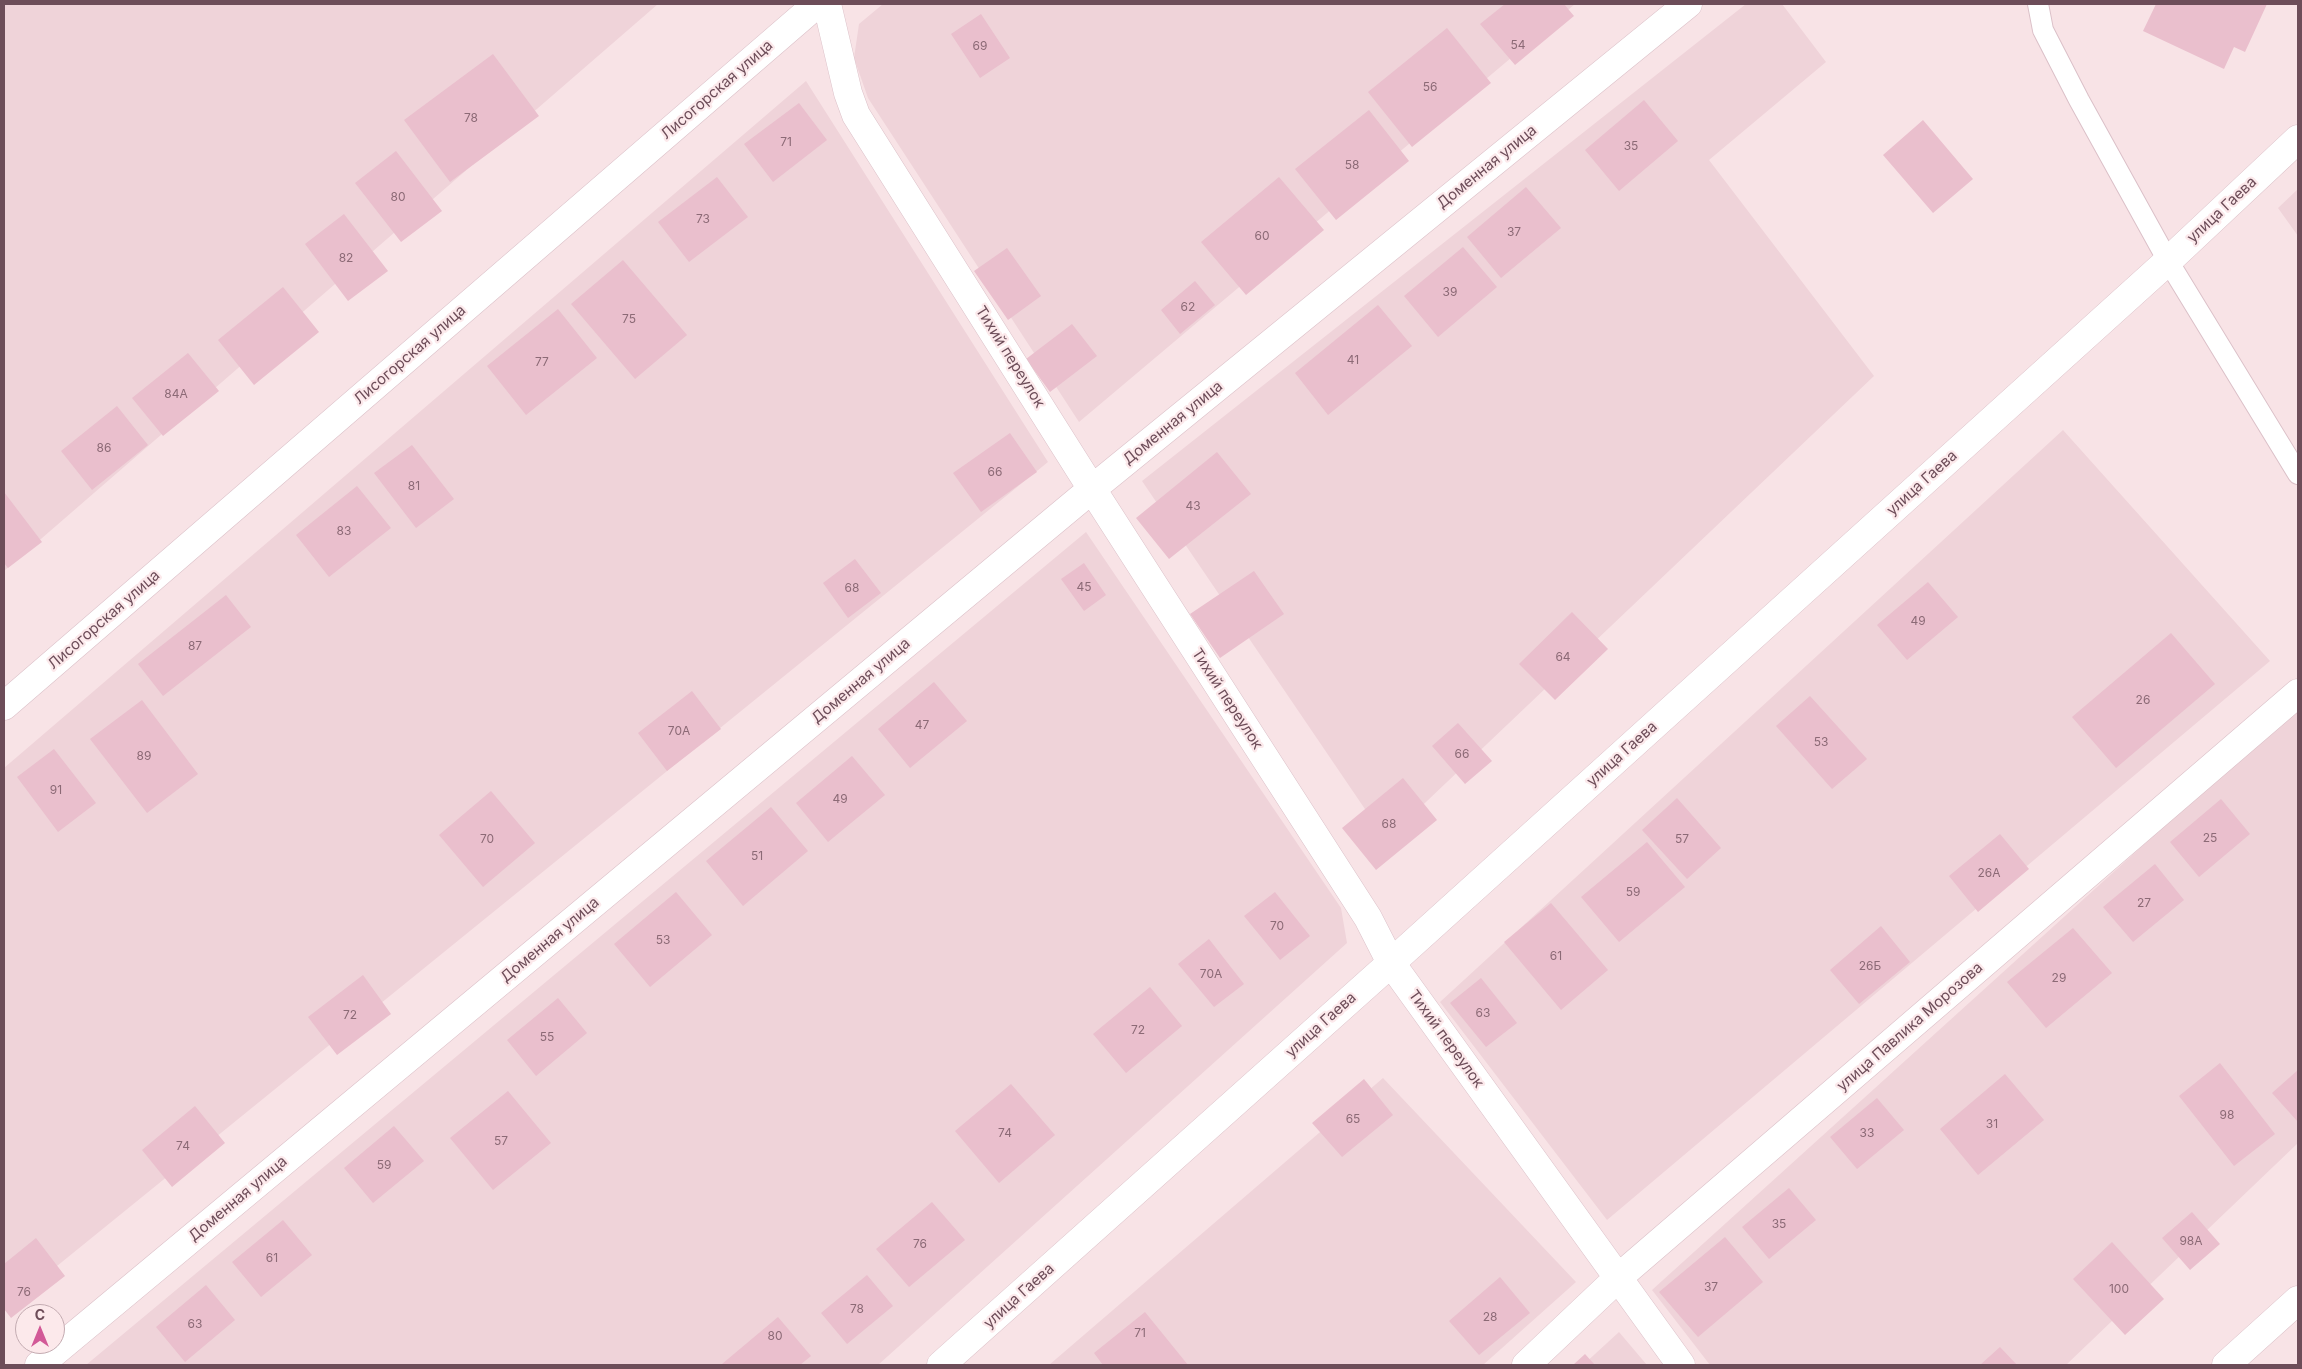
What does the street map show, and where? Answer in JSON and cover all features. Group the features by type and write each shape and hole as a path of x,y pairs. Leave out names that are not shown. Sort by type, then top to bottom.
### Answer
{"street":[{"name":"Лисогорская улица","path":"4,706 817,4"},
{"name":"Тихий переулок","path":"827,4 848,93 856,115 1092,489 1368,918 1391,963 1681,1365"},
{"name":"Доменная улица","path":"39,1365 1092,489 1688,4"},
{"name":"улица Гаева","path":"941,1365 1391,963 2168,261 2298,139"},
{"name":"улица Павлика Морозова","path":"1526,1365 1619,1277 2298,694"},
{"path":"2226,1365 2298,1300"}],"lane":[{"path":"2038,4 2043,30 2079,100 2168,261 2298,474"}],"shaded area":[{"path":"4,4 658,4 4,571"},
{"path":"883,4 1575,4 1079,422 868,98 854,58 859,24"},
{"path":"1746,4 1782,4 1826,62 1709,160 1874,376 1386,840 1142,481"},
{"path":"806,81 1048,462 4,1309 4,768"},
{"path":"2298,189 2298,236 2278,208"},
{"path":"2063,430 2270,661 1607,1220 1440,1002"},
{"path":"1086,532 1341,908 1347,943 878,1365 86,1365"},
{"path":"2298,705 2298,1143 2066,1365 1710,1365 1652,1290"},
{"path":"1383,1078 1576,1282 1483,1365 1049,1365"},
{"path":"1619,1332 1647,1365 1583,1365"}],"building":[{"path":"1505,4 1564,4 1574,16 1515,65 1480,24"},
{"path":"2156,4 2267,4 2245,52 2234,47 2224,69 2143,31"},
{"path":"981,14 1010,58 980,78 951,34"},
{"path":"1447,28 1491,83 1412,147 1368,92"},
{"path":"493,54 539,116 450,182 404,120"},
{"path":"1644,100 1678,141 1619,191 1585,150"},
{"path":"799,103 827,140 773,182 744,144"},
{"path":"1369,110 1409,161 1336,220 1295,169"},
{"path":"1923,120 1973,179 1933,213 1883,155"},
{"path":"396,151 442,211 401,242 355,183"},
{"path":"717,177 748,217 689,262 658,222"},
{"path":"1279,177 1324,230 1246,295 1201,242"},
{"path":"1526,187 1561,228 1501,278 1467,237"},
{"path":"344,214 388,271 348,301 305,244"},
{"path":"1463,247 1497,287 1438,337 1404,296"},
{"path":"1007,248 1041,296 1008,320 974,271"},
{"path":"623,260 687,335 635,379 571,304"},
{"path":"1195,281 1215,305 1180,334 1161,310"},
{"path":"283,287 319,332 254,385 218,340"},
{"path":"1378,305 1412,346 1328,415 1295,373"},
{"path":"558,309 597,358 526,415 487,366"},
{"path":"1072,324 1097,356 1050,392 1026,359"},
{"path":"188,353 219,391 163,436 132,398"},
{"path":"117,406 148,445 92,490 61,451"},
{"path":"1010,433 1037,472 981,512 953,473"},
{"path":"412,445 454,499 416,528 374,473"},
{"path":"1217,452 1251,494 1169,559 1136,518"},
{"path":"357,486 391,528 329,577 296,535"},
{"path":"4,492 42,542 8,568 4,563"},
{"path":"855,559 881,593 848,618 823,583"},
{"path":"1084,563 1106,595 1084,611 1061,579"},
{"path":"1254,571 1284,614 1220,658 1190,614"},
{"path":"1928,582 1958,617 1907,660 1877,625"},
{"path":"226,595 251,627 163,696 138,664"},
{"path":"1572,612 1608,649 1555,700 1519,664"},
{"path":"2171,633 2215,684 2116,768 2072,717"},
{"path":"934,682 967,721 910,768 878,729"},
{"path":"692,691 721,729 667,771 638,733"},
{"path":"1810,696 1867,759 1832,789 1776,726"},
{"path":"142,700 198,774 147,813 90,739"},
{"path":"1458,723 1492,761 1465,784 1432,746"},
{"path":"54,749 96,803 58,832 17,777"},
{"path":"852,756 885,795 828,842 796,803"},
{"path":"1403,778 1437,820 1376,870 1342,828"},
{"path":"491,791 535,843 483,887 439,835"},
{"path":"1677,798 1721,848 1687,879 1642,830"},
{"path":"2221,799 2250,834 2199,877 2170,842"},
{"path":"771,807 808,851 743,906 706,861"},
{"path":"2000,834 2029,869 1978,912 1949,876"},
{"path":"1647,842 1685,887 1619,942 1581,897"},
{"path":"2155,864 2184,900 2133,942 2103,907"},
{"path":"676,892 712,935 650,987 614,944"},
{"path":"1275,892 1310,936 1280,960 1244,916"},
{"path":"1551,903 1608,970 1561,1010 1504,942"},
{"path":"1881,926 1910,962 1859,1004 1830,970"},
{"path":"2073,928 2112,973 2046,1028 2007,982"},
{"path":"1209,939 1244,984 1214,1007 1178,964"},
{"path":"363,975 391,1014 337,1055 308,1017"},
{"path":"1481,978 1517,1023 1486,1047 1450,1003"},
{"path":"1150,987 1182,1026 1126,1073 1093,1034"},
{"path":"558,998 587,1033 536,1076 507,1040"},
{"path":"2220,1063 2275,1134 2234,1166 2179,1096"},
{"path":"2298,1070 2298,1122 2272,1093"},
{"path":"2005,1074 2044,1120 1978,1175 1940,1129"},
{"path":"1364,1079 1393,1115 1342,1157 1312,1123"},
{"path":"1011,1084 1055,1135 999,1183 955,1131"},
{"path":"508,1091 551,1143 493,1190 450,1138"},
{"path":"1877,1098 1904,1130 1857,1169 1830,1137"},
{"path":"195,1106 225,1143 172,1187 142,1150"},
{"path":"394,1126 424,1161 373,1203 344,1168"},
{"path":"1789,1188 1816,1220 1769,1259 1742,1227"},
{"path":"932,1202 965,1240 909,1287 876,1249"},
{"path":"2192,1212 2220,1244 2190,1270 2162,1238"},
{"path":"283,1220 312,1255 261,1297 232,1262"},
{"path":"1725,1237 1763,1282 1698,1337 1659,1292"},
{"path":"36,1238 65,1276 29,1304 15,1304 15,1315 11,1318 4,1309 4,1264"},
{"path":"2112,1242 2164,1299 2125,1335 2073,1279"},
{"path":"867,1275 893,1306 847,1344 821,1313"},
{"path":"1500,1277 1530,1313 1479,1355 1449,1321"},
{"path":"206,1285 235,1320 185,1362 156,1327"},
{"path":"1145,1312 1188,1365 1103,1365 1094,1353"},
{"path":"778,1317 811,1356 800,1365 722,1364"},
{"path":"2000,1347 2017,1365 1980,1365"},
{"path":"1585,1354 1595,1365 1573,1365"}]}
